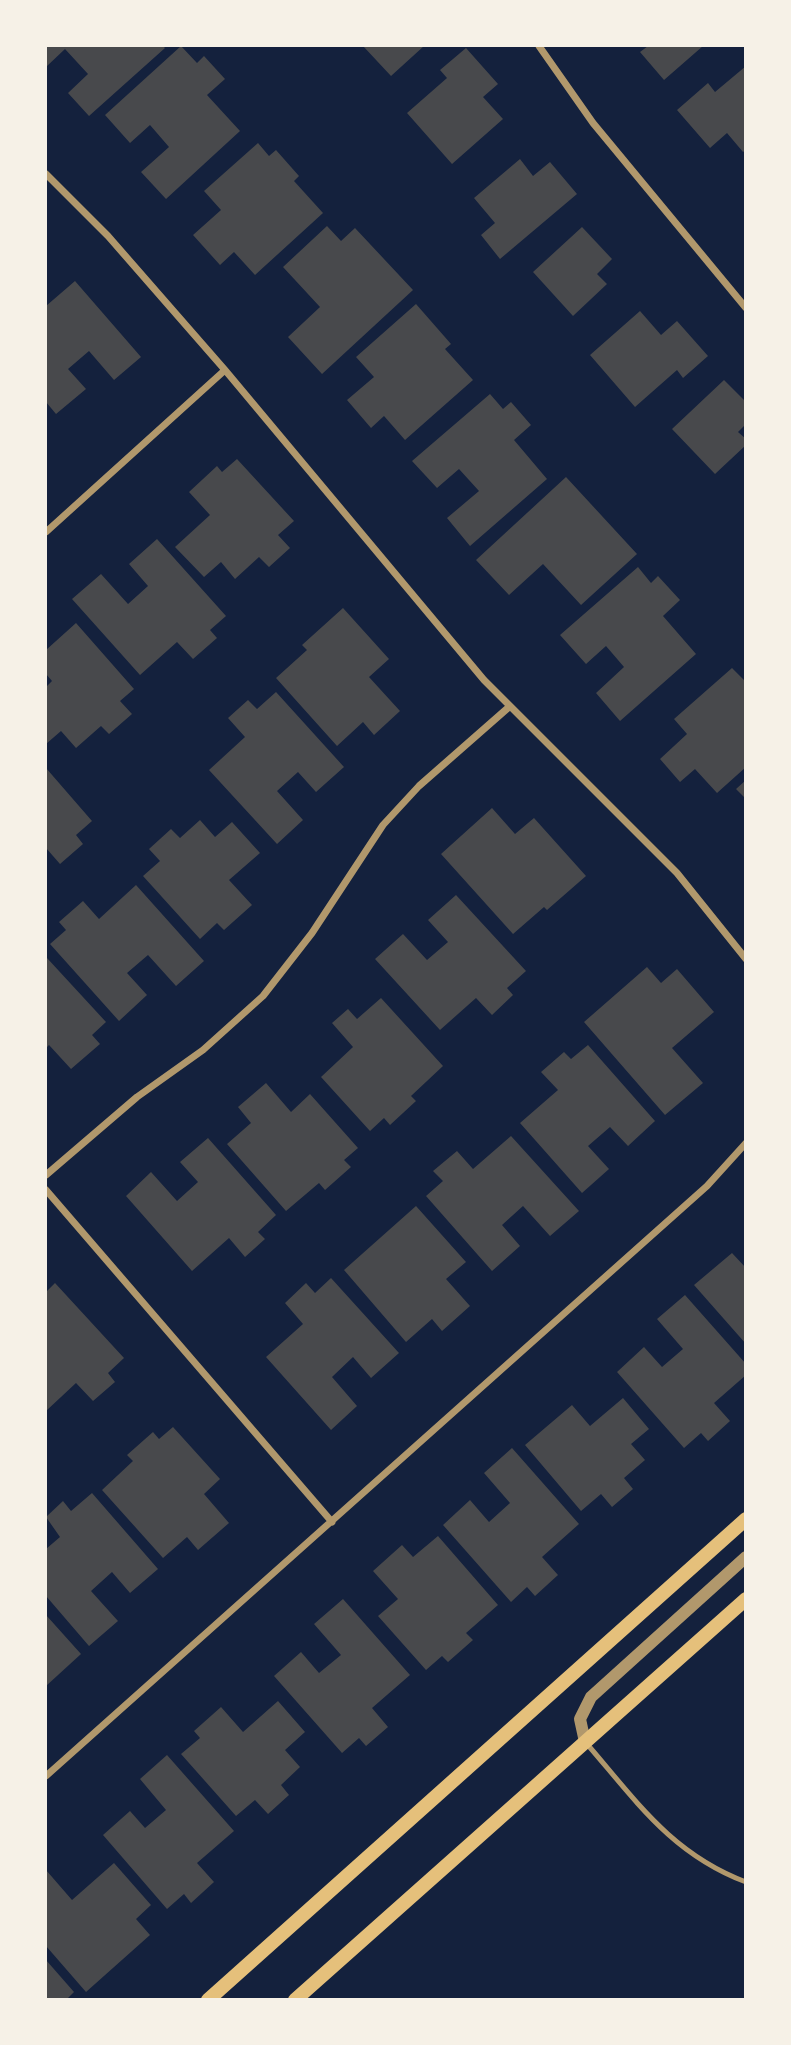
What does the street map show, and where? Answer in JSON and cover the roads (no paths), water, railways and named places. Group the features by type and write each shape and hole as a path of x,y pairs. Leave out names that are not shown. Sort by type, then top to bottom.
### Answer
{"main road":[{"path":"208,2000 746,1519"},
{"path":"295,2000 746,1599"}],"street":[{"path":"539,46 593,123 746,308"},
{"path":"46,174 108,236 225,370 509,707 677,873 746,959"},
{"path":"46,531 225,370"},
{"path":"46,1175 115,1114 203,1050 263,996 312,933 383,825 419,786 509,707"},
{"path":"46,1776 707,1186 746,1143"},
{"path":"46,1190 332,1522"},
{"path":"585,1742 580,1719 591,1696 746,1557"}],"lane":[{"path":"585,1742 670,1838 700,1861 746,1882"}]}
